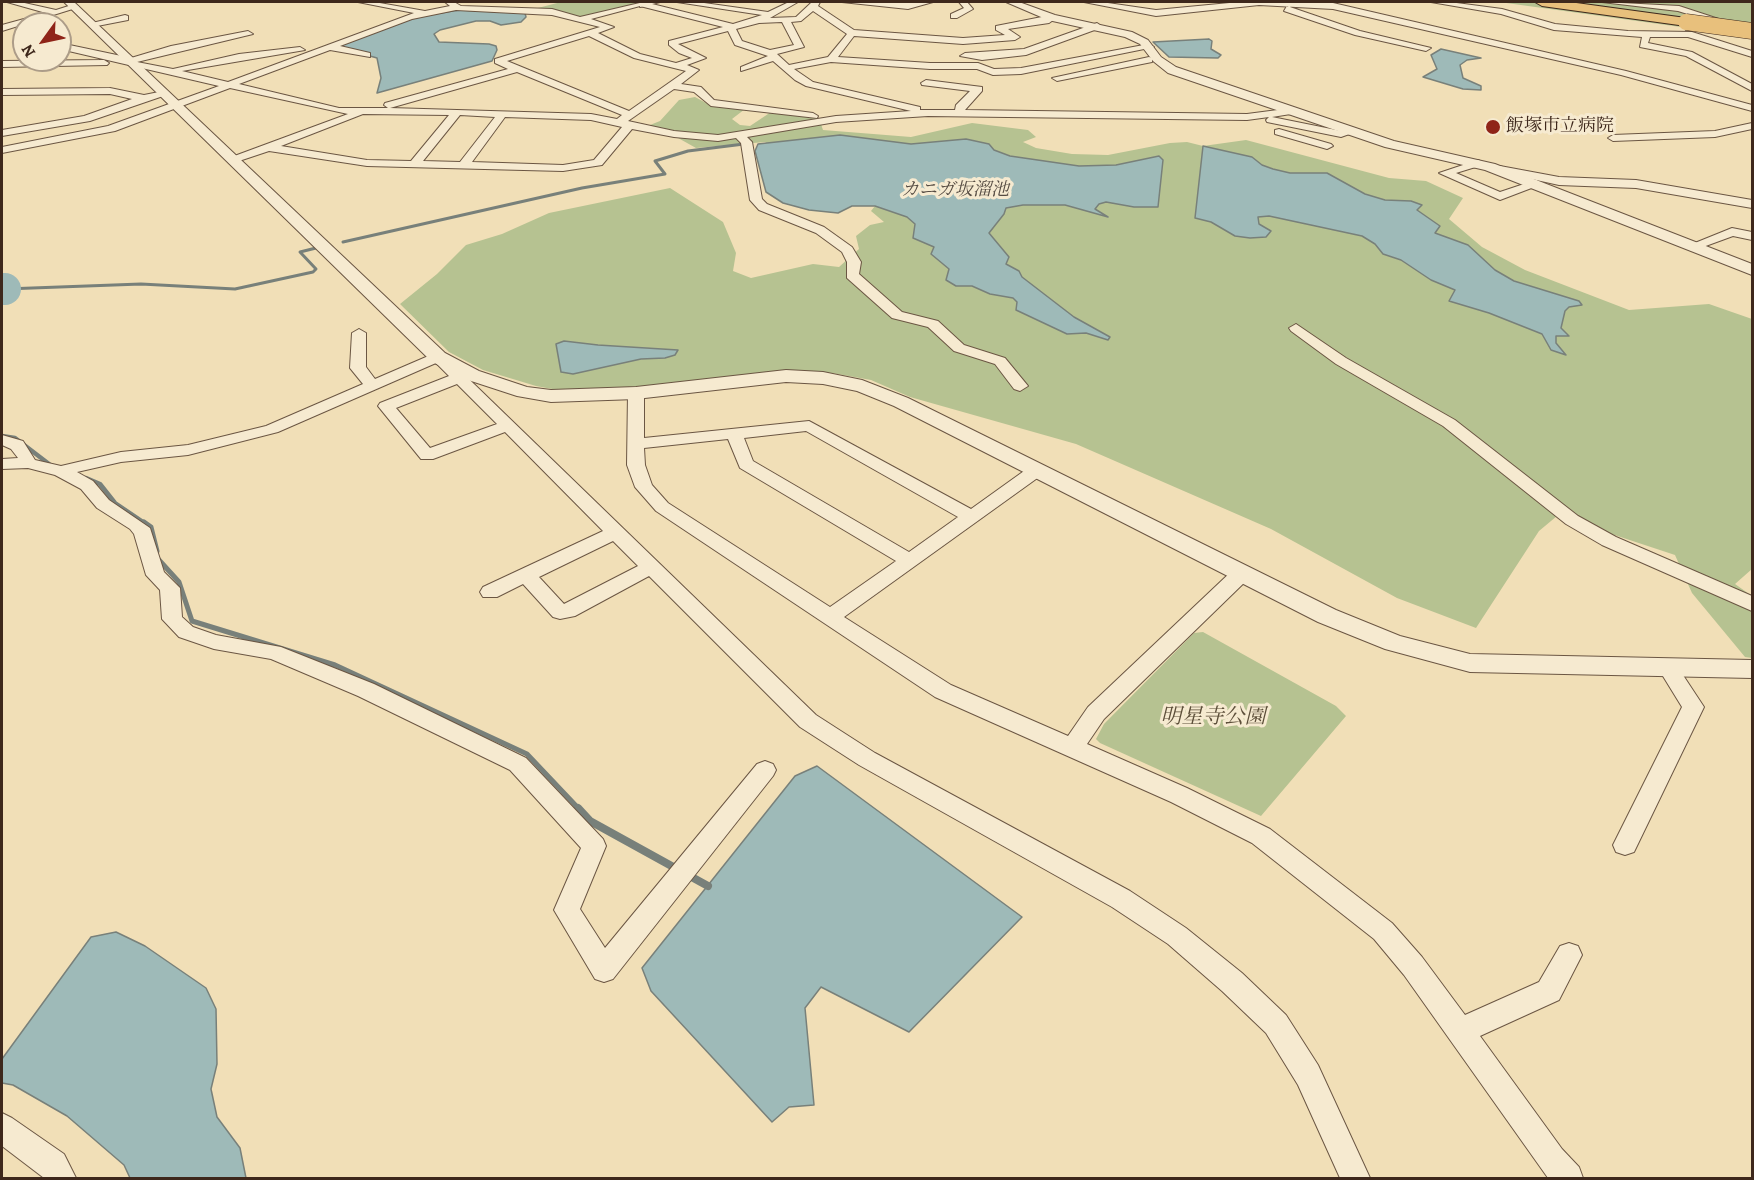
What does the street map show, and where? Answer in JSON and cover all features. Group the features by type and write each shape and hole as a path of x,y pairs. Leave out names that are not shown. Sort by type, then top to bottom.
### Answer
{"highway":[{"path":"1542,2 1752,31"}],"street":[{"path":"362,2 424,13"},
{"path":"2,132 86,119 161,99 229,85 349,38 424,13 454,5 482,2"},
{"path":"681,2 773,14"},
{"path":"751,22 773,14 794,2"},
{"path":"846,2 908,6 929,2"},
{"path":"954,16 969,9 963,2"},
{"path":"1011,2 1052,18 1128,34 1172,70 1350,132 1412,150 1558,181 1636,184 1752,204"},
{"path":"1088,2 1156,13 1270,2 1333,6 1497,46 1623,73 1752,108"},
{"path":"1270,2 1299,15 1358,33 1426,48"},
{"path":"1333,6 1329,4 1343,2"},
{"path":"1435,2 1502,12 1554,27 1645,34 1689,34 1752,54"},
{"path":"1606,2 1679,9 1752,31"},
{"path":"2,8 14,3 67,7 92,24 131,62 161,99 233,160 306,228 808,720 867,759 1121,899 1177,936 1205,959 1276,1024 1308,1075 1355,1179"},
{"path":"582,19 644,3 730,26 738,43 772,55 810,84 880,99 928,113"},
{"path":"679,65 701,58 682,51 672,43 674,42 751,22 798,19 815,4 852,33 952,48 988,57 1035,49 1097,26"},
{"path":"454,5 545,11 610,27 498,61 628,120"},
{"path":"2,28 67,7"},
{"path":"92,24 125,18"},
{"path":"1035,49 999,27 1046,21 1052,18"},
{"path":"744,69 772,55 800,47 786,21"},
{"path":"2,64 131,62 171,49 248,33"},
{"path":"831,59 852,33"},
{"path":"272,148 334,160 463,166 563,168 598,163 628,120 670,85 694,70 637,56 592,34"},
{"path":"1645,34 1647,36 1644,45 1689,54 1752,88"},
{"path":"952,48 1015,38"},
{"path":"171,71 239,57 333,46 367,55"},
{"path":"839,48 851,49"},
{"path":"72,49 339,111 361,113 458,111 628,120 697,137 740,136 836,119 928,113 1253,117 1293,111"},
{"path":"787,68 831,59 930,66 978,66 993,72 1021,71 1153,53"},
{"path":"1021,71 1043,80 1153,53"},
{"path":"233,160 272,148 361,113 517,69"},
{"path":"926,83 978,89 960,107 960,114"},
{"path":"670,85 697,89 711,103 836,119"},
{"path":"2,92 110,92 161,99"},
{"path":"2,150 111,129 161,99"},
{"path":"415,163 458,111"},
{"path":"463,166 503,113"},
{"path":"1253,117 1341,134 1350,132"},
{"path":"1253,117 1270,129 1327,146"},
{"path":"1612,138 1715,134 1752,126"},
{"path":"740,136 746,142 756,200 763,207 820,231 847,250 854,262 852,275 897,315 933,324 959,348 1000,362 1020,386"},
{"path":"1536,184 1500,196 1445,173 1484,165 1536,184 1752,270"},
{"path":"1692,247 1732,232 1752,236"},
{"path":"1296,328 1341,361 1449,423 1572,520 1609,541 1752,604"},
{"path":"359,333 358,368 372,385"},
{"path":"61,471 121,457 188,450 272,429 438,357"},
{"path":"438,357 472,375 525,392 551,396 636,393 786,376 823,378 862,386 1037,470 1327,616 1395,643 1470,663 1752,669"},
{"path":"459,378 386,406 427,455 507,426"},
{"path":"636,393 638,444 636,465 644,487 662,507 943,691 1179,795 1262,836 1383,931 1413,966 1551,1160 1568,1179"},
{"path":"638,444 809,426 972,517"},
{"path":"734,433 746,464 910,561"},
{"path":"2,440 18,446 25,454 28,463"},
{"path":"2,464 28,463 61,471 87,485 103,504 143,532 149,559 156,575 170,588 172,619 186,632 214,642 274,652 366,690 518,764 594,846 567,910 604,970 765,770"},
{"path":"830,617 1037,470"},
{"path":"490,592 616,532"},
{"path":"526,575 560,612 568,611 651,567"},
{"path":"1072,748 1096,713 1241,574"},
{"path":"1625,845 1693,707 1668,668"},
{"path":"1460,1032 1549,991 1569,955"},
{"path":"2,1128 53,1165 61,1179"},
{"path":"1337,1141 1364,1179"}],"green space":[{"path":"561,2 634,2 635,4 585,17 534,9"},
{"path":"1499,2 1752,2 1752,29 1688,28"},
{"path":"695,97 708,104 745,109 732,119 740,125 750,126 771,112 819,118 823,130 911,137 972,123 1028,130 1036,137 1023,142 1036,148 1072,154 1108,155 1170,143 1187,142 1203,146 1246,140 1389,178 1426,181 1463,198 1449,219 1482,247 1525,270 1629,310 1709,304 1752,319 1752,569 1735,584 1752,596 1752,658 1745,657 1692,593 1675,555 1557,516 1539,531 1476,628 1397,598 1271,529 1076,444 910,397 871,380 832,373 796,371 647,388 563,391 536,386 483,370 449,352 400,304 437,274 466,245 502,234 549,213 670,188 723,222 736,253 733,271 751,278 813,264 839,267 859,249 856,236 870,225 884,222 871,211 875,206 765,142 696,148 650,125 660,121 679,100"},
{"name":"明星寺公園","path":"1203,632 1336,706 1346,716 1261,816 1100,743 1096,739 1104,724 1194,633"}],"water":[{"path":"459,10 525,13 526,17 521,22 501,25 490,21 476,21 440,30 434,34 439,42 496,46 497,50 492,61 377,93 381,78 377,58 342,48 344,43 416,17"},
{"path":"1209,39 1212,41 1211,49 1221,55 1218,58 1169,57 1153,42"},
{"path":"1441,49 1481,58 1467,60 1460,65 1463,78 1481,86 1481,90 1463,89 1423,77 1437,69 1431,55"},
{"name":"カニガ坂溜池","path":"840,135 911,144 966,139 989,144 994,150 1010,156 1079,166 1116,165 1159,156 1163,160 1158,207 1134,207 1106,202 1099,204 1095,209 1108,217 1065,205 1023,205 1006,208 989,233 1009,257 1006,264 1019,271 1022,277 1074,317 1110,337 1108,340 1086,333 1067,334 1016,310 1017,302 1013,298 990,294 972,286 956,286 946,280 949,269 931,254 934,247 913,238 915,224 907,217 875,206 852,206 838,213 809,210 783,203 766,192 755,151 758,144"},
{"path":"1203,146 1252,157 1262,165 1290,173 1327,173 1365,194 1385,200 1411,201 1422,205 1417,210 1440,226 1435,233 1468,245 1495,270 1514,281 1579,301 1582,305 1569,307 1565,311 1561,328 1569,336 1556,336 1556,343 1566,355 1551,350 1542,334 1489,313 1449,301 1455,290 1431,280 1401,260 1383,254 1375,244 1362,236 1269,216 1258,217 1259,224 1271,231 1266,237 1250,238 1235,236 1211,222 1195,218"},
{"path":"564,341 678,350 675,355 665,358 641,359 573,374 561,372 556,344"},
{"path":"817,766 1022,917 909,1032 821,987 805,1008 814,1105 789,1107 772,1122 651,991 642,968 795,776"},
{"path":"116,932 145,946 206,988 216,1009 217,1064 211,1089 217,1117 240,1148 246,1178 130,1178 124,1165 67,1116 13,1085 2,1083 2,1059 91,937"}],"waterway":[{"path":"343,242 582,188 665,174 655,161 688,151 744,144"},
{"path":"2,302 5,289 141,284 235,289 313,272 316,269 300,252 316,248"},
{"path":"2,436 15,438 49,464"},
{"path":"86,478 100,484 115,503 146,524"},
{"path":"144,522 151,527 157,551"},
{"path":"159,560 179,582 192,621 335,665 527,754 580,810"},
{"path":"578,808 590,821 677,869"},
{"path":"688,875 708,886"}],"place":[{"name":"飯塚市立病院","path":"1493,127"}]}
